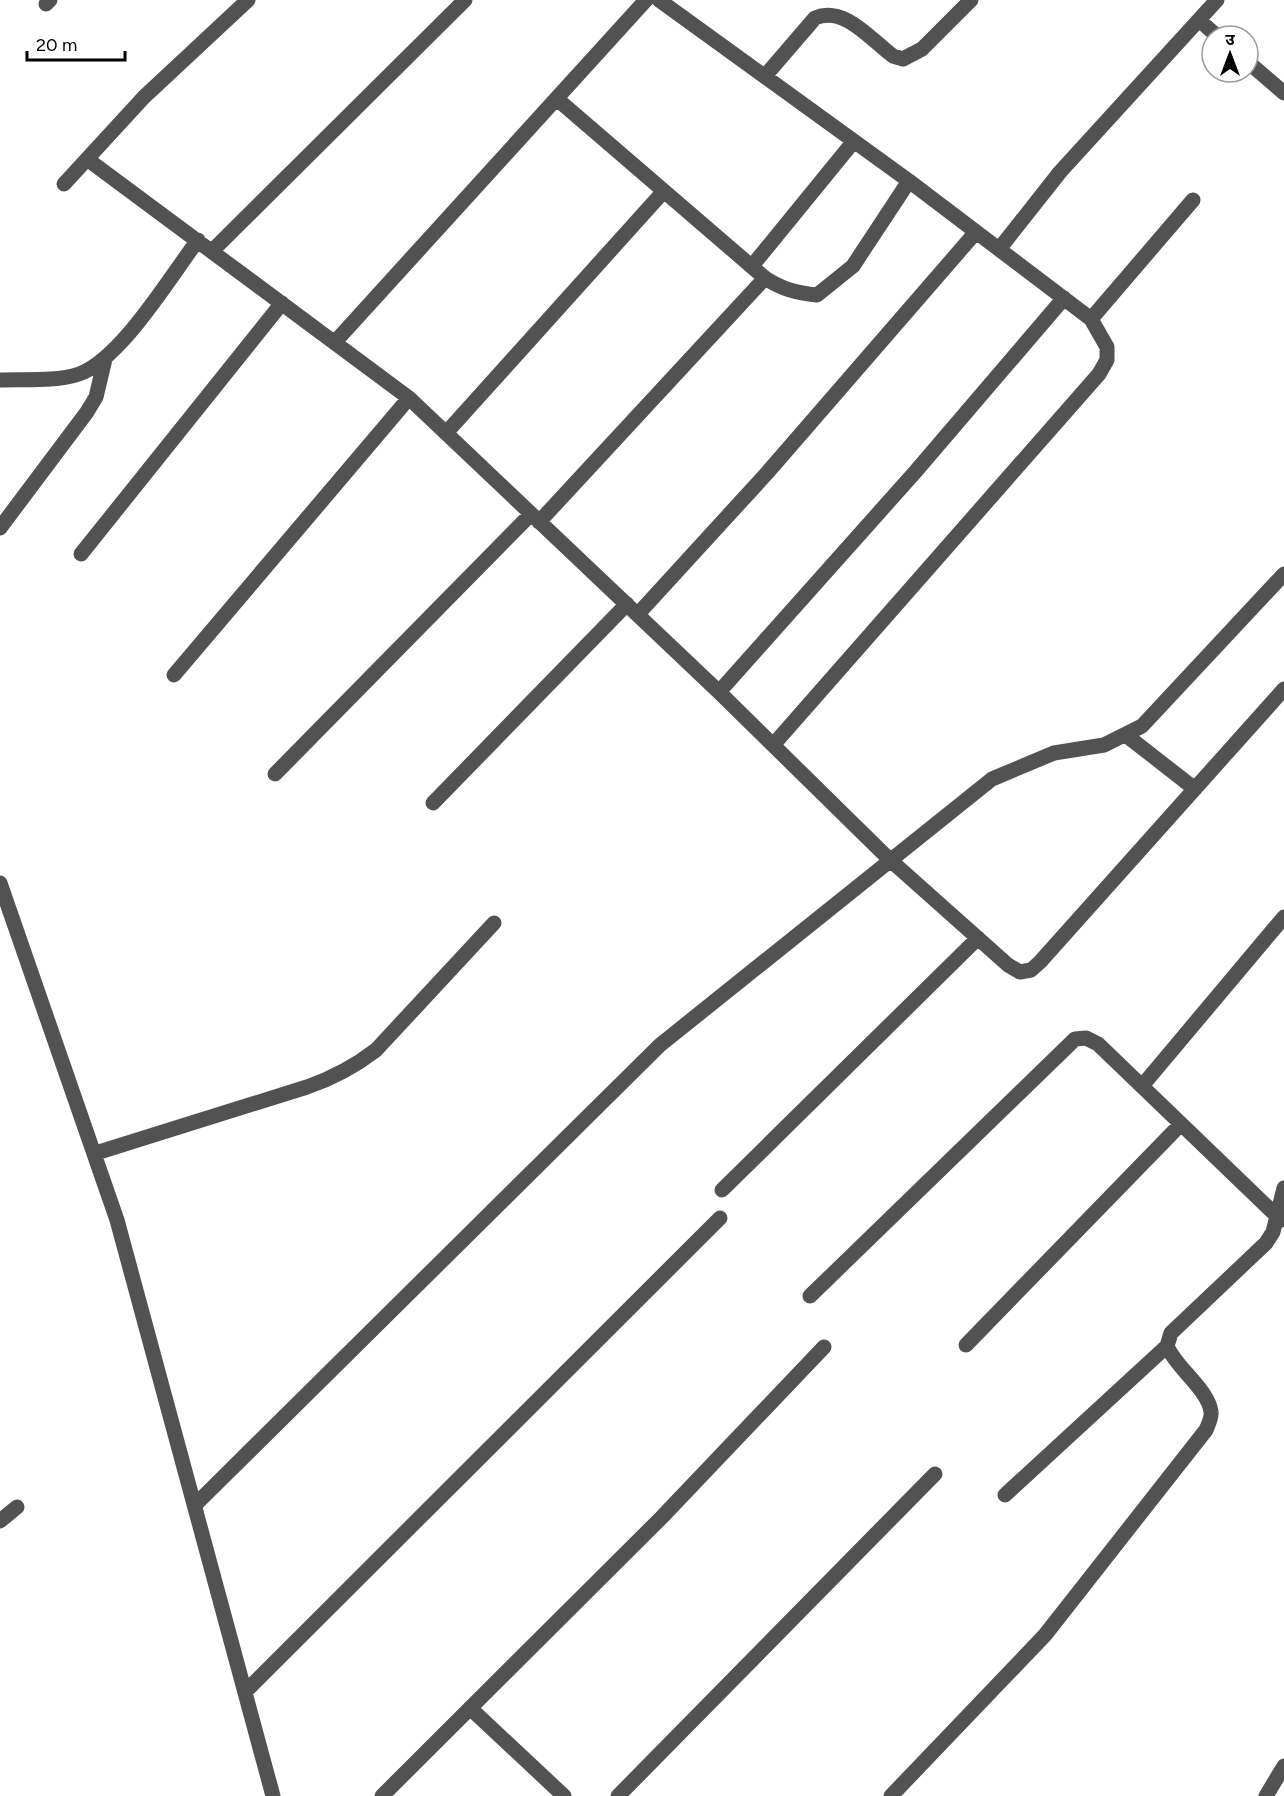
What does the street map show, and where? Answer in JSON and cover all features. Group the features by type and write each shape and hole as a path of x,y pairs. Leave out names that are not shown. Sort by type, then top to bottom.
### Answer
{"street":[{"path":"64,184 144,98 248,0"},
{"path":"212,251 465,0"},
{"path":"335,342 646,0"},
{"path":"659,0 1000,248 1091,319 1107,347 1107,360 1099,374 774,744"},
{"path":"765,76 824,7 893,56 903,59 922,49 971,0"},
{"path":"1000,248 1060,172 1217,0"},
{"path":"1198,20 1203,24"},
{"path":"1260,72 1284,93"},
{"path":"557,99 765,278 782,288 799,293 817,294 833,284 853,266 909,181"},
{"path":"752,266 854,141"},
{"path":"87,159 409,398 774,744 889,859 1008,965 1020,972 1031,970 1284,688"},
{"path":"446,434 664,191"},
{"path":"1091,319 1193,200"},
{"path":"433,803 632,609 767,472 976,232"},
{"path":"0,380 75,375 91,369 105,359 123,340 198,240"},
{"path":"275,774 535,518 765,278"},
{"path":"719,692 916,471 1064,298"},
{"path":"81,554 282,303"},
{"path":"0,528 87,412 96,397 105,359"},
{"path":"174,675 409,398"},
{"path":"195,1505 660,1045 889,859 992,779 1054,753 1104,745 1127,736 1142,726 1284,574"},
{"path":"1127,736 1195,789"},
{"path":"0,883 96,1153 136,1284 273,1796"},
{"path":"1142,1086 1284,917"},
{"path":"96,1153 307,1087 333,1078 354,1066 376,1050 494,923"},
{"path":"722,1190 978,938"},
{"path":"810,1296 1075,1039 1086,1038 1098,1044 1281,1220"},
{"path":"966,1345 1181,1124"},
{"path":"1005,1495 1167,1346 1171,1333 1266,1243 1281,1220 1284,1188"},
{"path":"245,1692 720,1218"},
{"path":"891,1796 1045,1635 1206,1430 1212,1413 1206,1397 1172,1359 1167,1346"},
{"path":"382,1796 662,1517 824,1347"},
{"path":"618,1796 935,1474"},
{"path":"0,1521 17,1507"},
{"path":"470,1708 564,1796"},
{"path":"1266,1796 1284,1766"}]}
